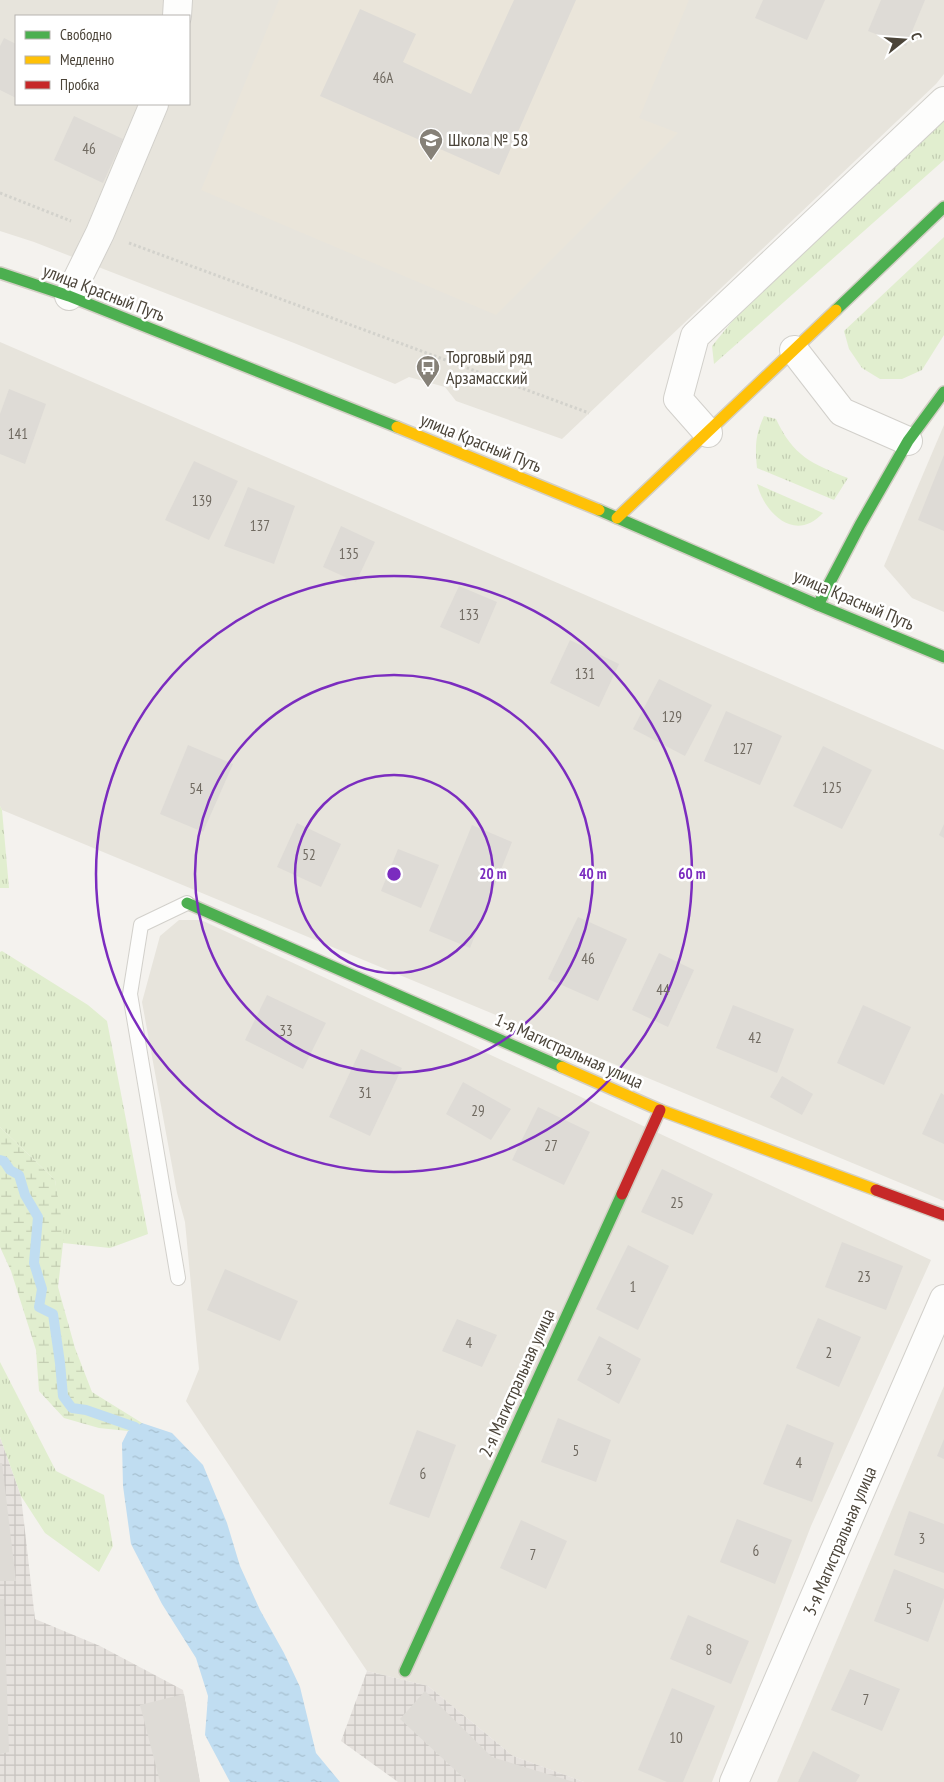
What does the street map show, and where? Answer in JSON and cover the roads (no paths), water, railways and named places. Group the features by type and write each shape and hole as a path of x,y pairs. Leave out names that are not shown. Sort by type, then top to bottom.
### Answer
{"street":[{"path":"177,15 178,0"},
{"path":"708,433 678,399 695,336 944,101"},
{"path":"69,296 100,232 154,105"},
{"path":"617,518 944,207"},
{"name":"улица Красный Путь","path":"0,273 69,296 302,388 617,518 944,657"},
{"path":"794,350 842,412 908,441"},
{"path":"818,605 860,525 908,441 944,392"},
{"name":"1-я Магистральная улица","path":"187,903 660,1110 944,1215"},
{"name":"2-я Магистральная улица","path":"405,1671 660,1110"},
{"name":"3-я Магистральная улица","path":"734,1782 944,1299"}],"lane":[{"path":"930,411 944,417"},
{"path":"178,1278 130,994 141,925 187,903"}],"water":[{"path":"142,1423 172,1433 203,1465 227,1523 240,1566 260,1610 300,1687 316,1753 340,1782 230,1782 205,1735 208,1696 196,1658 162,1604 131,1544 123,1486 122,1443 128,1431"}],"waterway":[{"path":"0,1160 4,1161 10,1170 19,1175 25,1195 38,1217 34,1263 42,1289 39,1307 53,1314 63,1396 72,1408 86,1410 135,1427"}],"place":[{"name":"Школа № 58","path":"431,161"},
{"name":"Торговый ряд Арзамасский","path":"428,388"}]}
